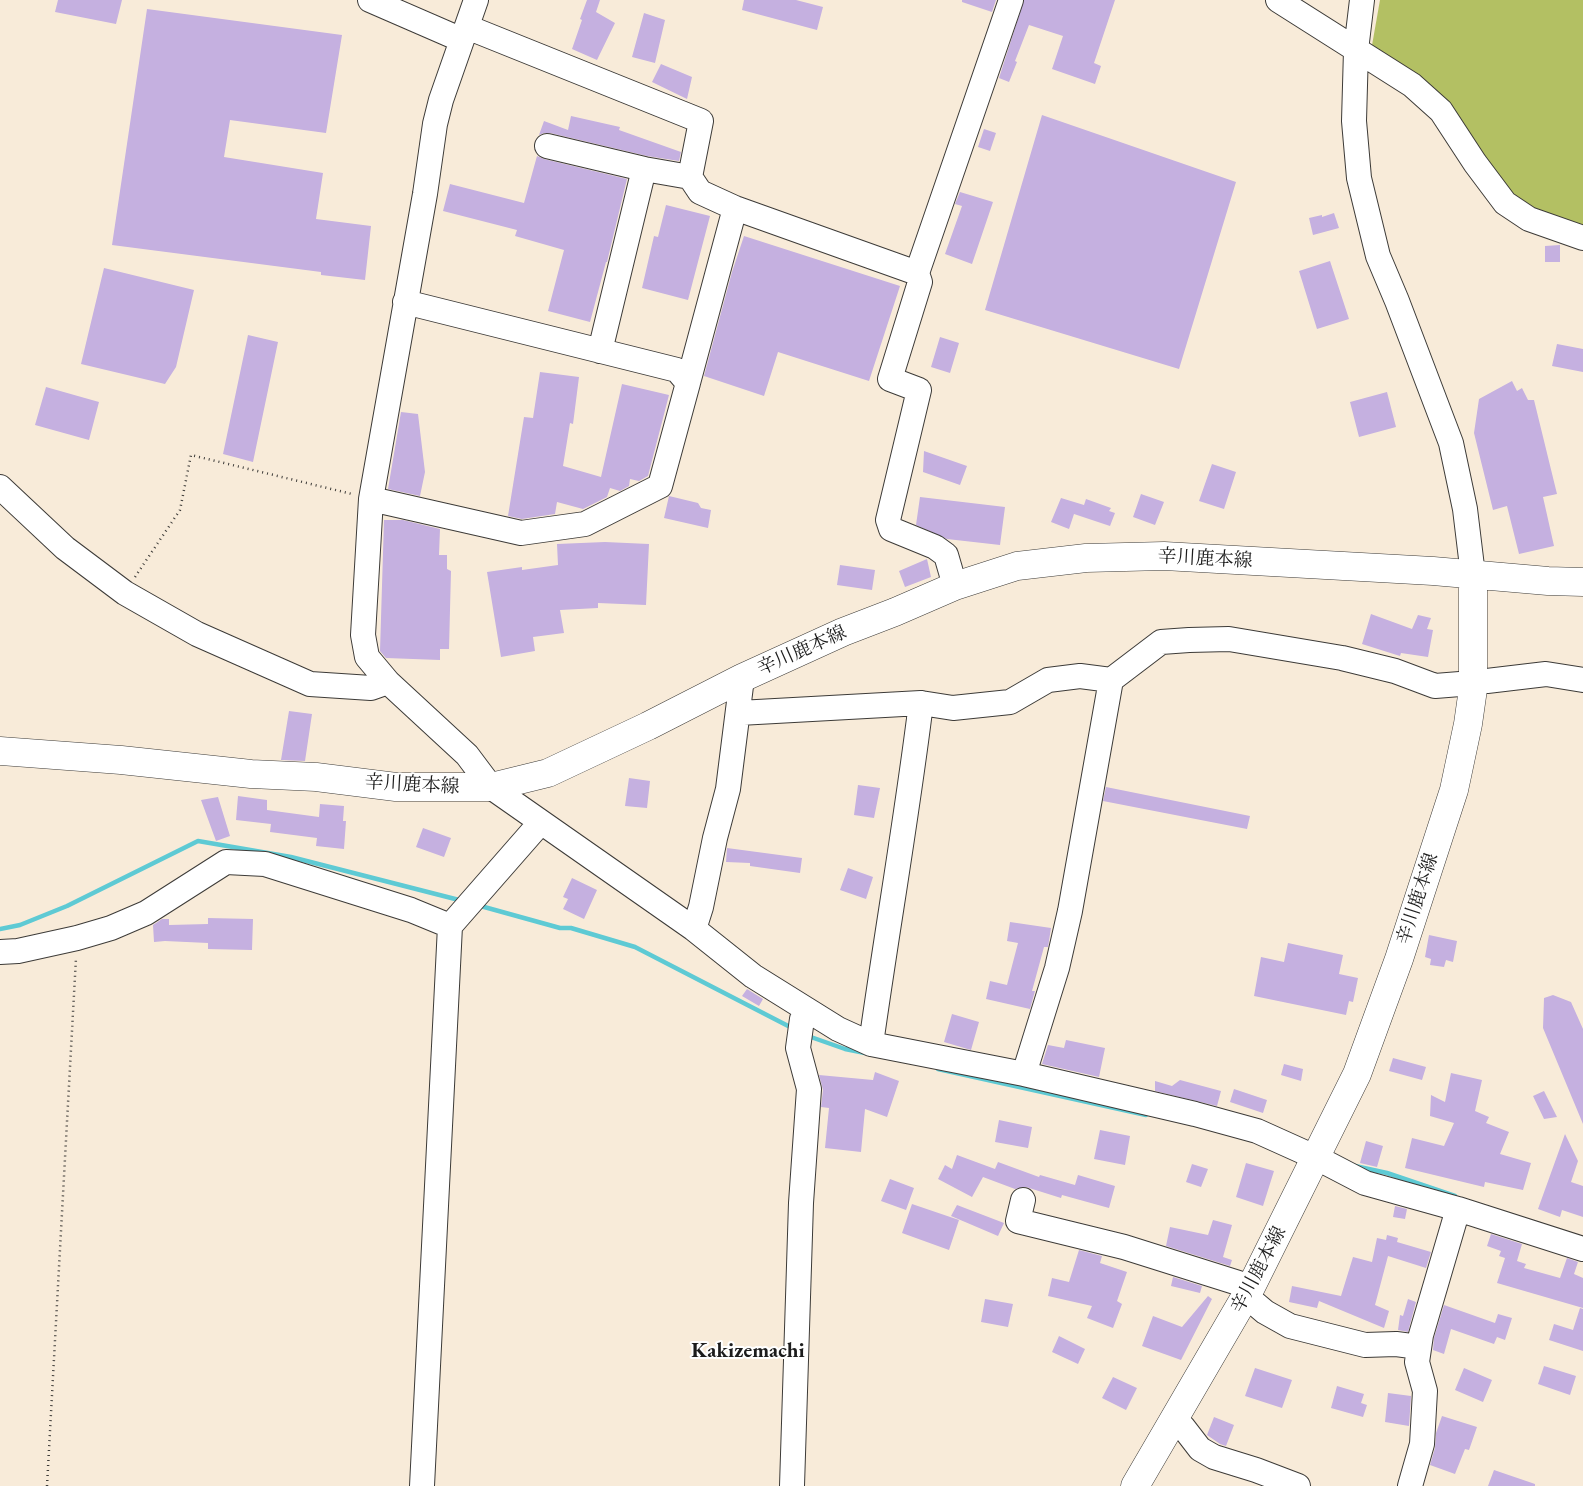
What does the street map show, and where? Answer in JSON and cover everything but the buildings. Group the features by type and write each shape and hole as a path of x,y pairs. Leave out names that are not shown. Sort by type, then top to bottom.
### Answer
{"main road":[{"name":"辛川鹿本線","path":"0,751 122,760 396,787 491,787 548,773 648,726 742,678 843,632 956,586 1017,566 1086,558 1164,556 1473,575 1473,689 1468,724 1454,790 1399,959 1357,1074 1249,1292 1135,1486"},
{"path":"1473,575 1583,582"}],"street":[{"path":"370,0 701,121 690,177 700,192 735,208 917,273"},
{"path":"476,0 434,124 425,194 371,498 363,635 367,657 388,682 467,755 491,787 694,929 753,976 838,1029 871,1044 1024,1074 1195,1114 1257,1131 1365,1183 1458,1209 1583,1249"},
{"path":"956,586 946,555 935,547 891,529 888,520 919,390 890,379 920,282 917,273 1011,0"},
{"path":"1278,0 1412,84 1441,111 1475,164 1505,203 1529,219 1583,238"},
{"path":"1362,0 1356,50 1354,121 1359,178 1378,256 1452,443 1465,509 1473,575"},
{"path":"547,146 644,169 690,177"},
{"path":"600,351 644,169"},
{"path":"371,498 521,532 585,524 660,486 735,208"},
{"path":"406,302 676,370 688,382"},
{"path":"0,487 65,548 125,593 197,634 310,684 372,688 388,682"},
{"path":"1024,1074 1057,968 1070,910 1110,680 1161,642 1229,639 1342,658 1395,671 1435,686 1460,684"},
{"path":"1488,680 1546,674 1583,680"},
{"path":"739,713 922,703 953,708 1010,702 1048,680 1080,676 1110,680"},
{"path":"694,929 701,907 715,838 728,789 742,678"},
{"path":"871,1044 911,787 922,703"},
{"path":"422,1486 450,926 541,822"},
{"path":"0,952 18,951 77,938 111,928 146,913 226,862 265,864 411,910 450,926"},
{"path":"792,1486 801,1203 809,1089 798,1048 802,1019 807,1010"},
{"path":"1023,1200 1018,1221 1124,1247 1249,1292 1265,1312 1290,1326 1365,1345 1396,1344 1419,1347"},
{"path":"1410,1486 1422,1444 1425,1391 1417,1362 1421,1335 1458,1209"},
{"path":"1170,1425 1183,1427 1200,1449 1214,1457 1256,1470 1287,1484"}],"path":[{"path":"125,593 180,510 191,455 371,498"},
{"path":"47,1486 77,938"}],"green space":[{"path":"1380,0 1583,0 1583,231 1570,228 1510,196 1371,51"}],"waterway":[{"path":"0,929 20,925 67,906 198,841 291,857 463,901"},
{"path":"477,905 560,928 571,928 635,947 794,1029"},
{"path":"808,1036 845,1049 865,1053"},
{"path":"938,1069 1146,1115"},
{"path":"1355,1166 1387,1173 1455,1196"}],"district":[{"name":"Kakizemachi","path":"748,1351"}]}
